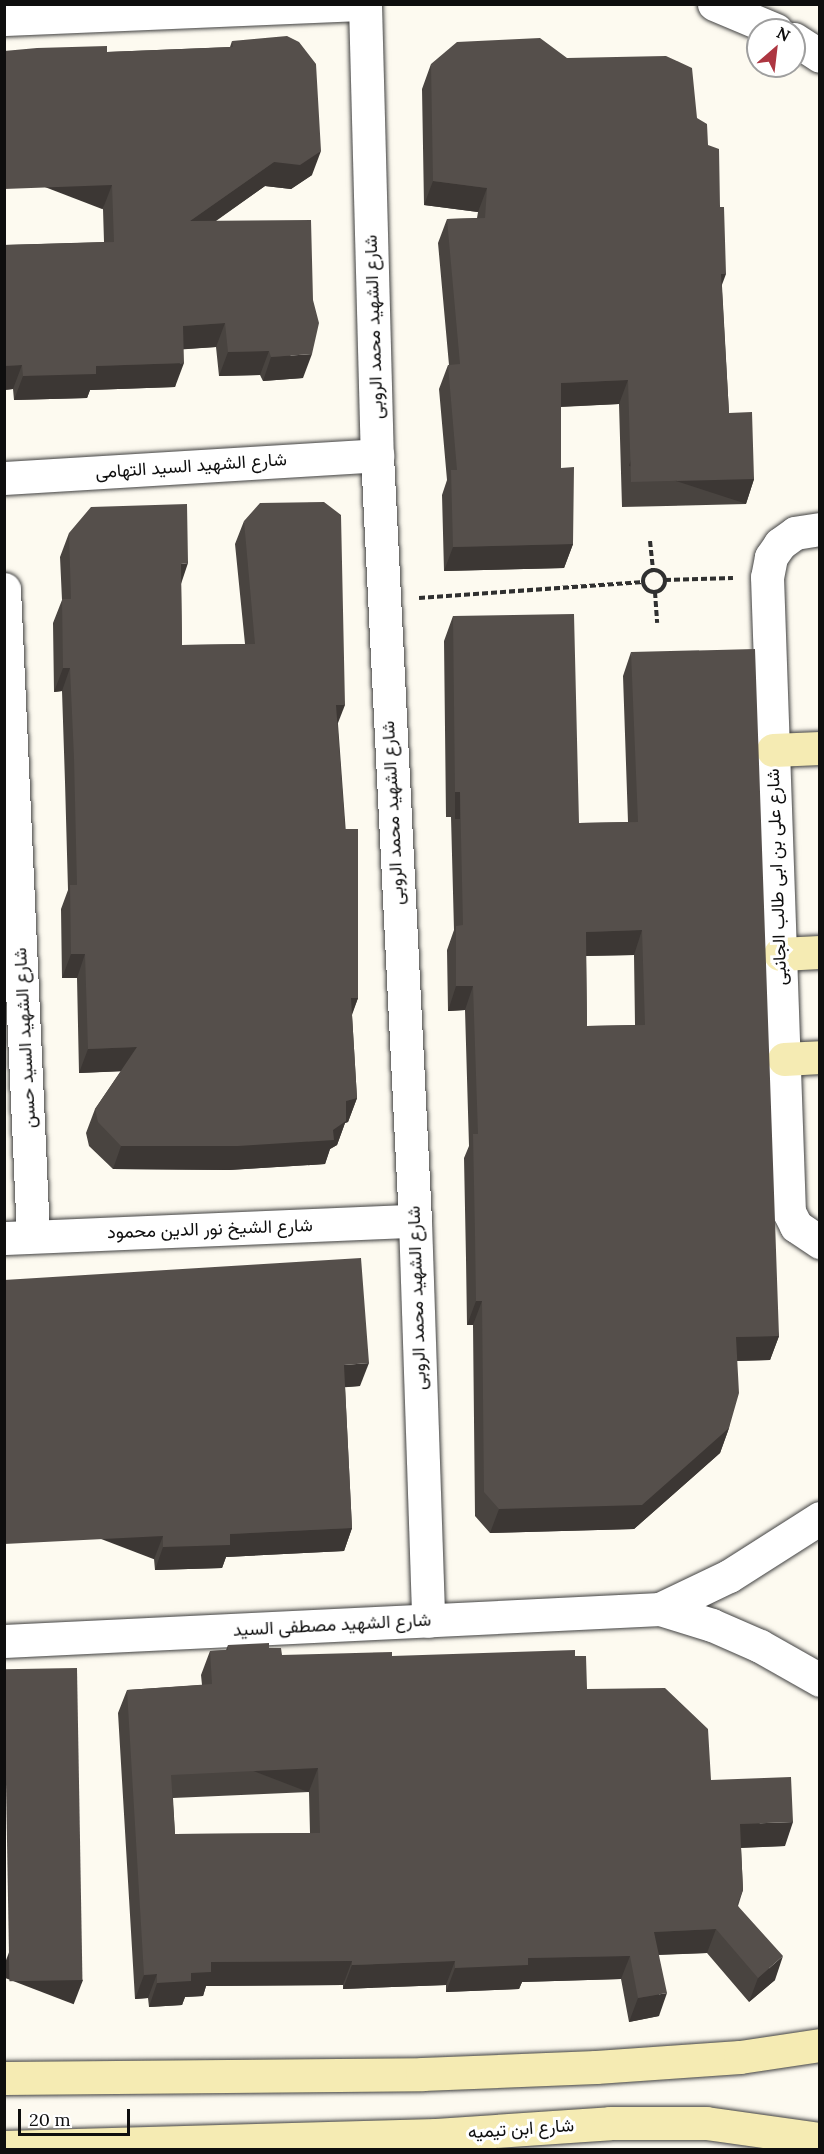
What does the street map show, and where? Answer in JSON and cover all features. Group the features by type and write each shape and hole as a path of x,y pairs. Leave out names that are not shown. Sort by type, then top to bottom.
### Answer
{"street":[{"path":"4,19 356,4"},
{"name":"شارع الشهيد محمد الروبى","path":"365,4 377,455 415,1221 428,1621"},
{"path":"714,4 747,18"},
{"path":"806,47 819,56"},
{"name":"شارع الشهيد السيد التهامى","path":"4,478 377,455"},
{"name":"شارع على بن ابى طالب الجانبى","path":"819,529 795,533 780,544 771,557 767,577 789,1212 795,1226 819,1242"},
{"name":"شارع الشهيد السيد حسن","path":"4,589 19,1237"},
{"path":"773,750 819,748"},
{"path":"780,954 819,952"},
{"path":"784,1059 819,1058"},
{"name":"شارع الشيخ نور الدين محمود","path":"19,1237 415,1221"},
{"name":"شارع الشهيد مصطفى السيد","path":"660,1609 729,1576 819,1518"},
{"name":"شارع الشهيد مصطفى السيد","path":"4,1641 660,1609 712,1625 760,1646 819,1680"},
{"path":"4,2078 422,2074 596,2067 740,2058 819,2045"},
{"name":"شارع ابن تيميه","path":"4,2147 436,2142 610,2122 706,2123 819,2139"}],"path":[{"path":"650,541 653,570"},
{"path":"653,570 663,574 665,580 661,590 655,592 645,588 643,582 646,573 653,570"},
{"path":"665,580 767,577"},
{"path":"383,601 643,582"},
{"path":"655,592 657,623"}],"building":[{"path":"287,36 299,42 316,64 321,151 300,165 274,162 190,221 311,220 313,300 319,323 312,354 271,357 269,351 228,352 225,323 183,326 184,363 96,366 96,374 23,376 22,365 4,366 4,245 114,242 112,185 4,189 4,51 107,46 107,52 233,47 232,41"},
{"path":"540,38 567,58 666,56 692,68 697,118 707,124 708,145 719,149 720,207 724,207 726,274 721,274 729,413 752,412 754,479 631,482 628,380 561,383 561,468 574,467 573,544 453,547 451,470 457,470 448,365 460,364 447,219 485,218 487,188 433,181 431,64 457,42"},
{"path":"324,502 341,515 345,705 336,705 345,829 358,829 358,998 351,998 357,1098 346,1101 346,1121 333,1130 334,1140 238,1146 121,1146 98,1122 95,1109 137,1047 88,1049 85,954 71,954 70,885 77,885 74,758 70,668 63,668 62,599 71,599 69,533 91,507 187,504 188,563 181,564 182,645 255,644 244,521 260,503"},
{"path":"574,614 579,823 638,822 631,652 755,649 779,1336 736,1337 739,1393 729,1428 642,1505 499,1509 484,1492 482,1301 476,1301 473,1134 478,1134 473,986 456,986 456,926 463,925 460,792 455,792 453,616","holes":["642,930 645,1025 587,1026 586,932"]},
{"path":"361,1258 369,1363 344,1365 352,1528 230,1534 230,1545 163,1547 163,1536 4,1544 4,1280"},
{"path":"269,1643 269,1648 281,1648 282,1655 392,1652 392,1656 575,1650 575,1656 586,1656 587,1689 665,1688 708,1729 711,1780 791,1777 793,1822 740,1824 743,1890 737,1905 783,1956 758,1978 716,1929 654,1932 667,1993 638,1998 630,1956 528,1958 528,1965 455,1968 455,1961 352,1965 352,1961 211,1962 211,1972 191,1973 191,1981 157,1983 157,1974 144,1975 127,1690 212,1684 210,1651 228,1650 228,1645","holes":["318,1768 320,1833 175,1834 171,1775"]},
{"path":"77,1668 82,1980 9,1981 4,1669"}]}
